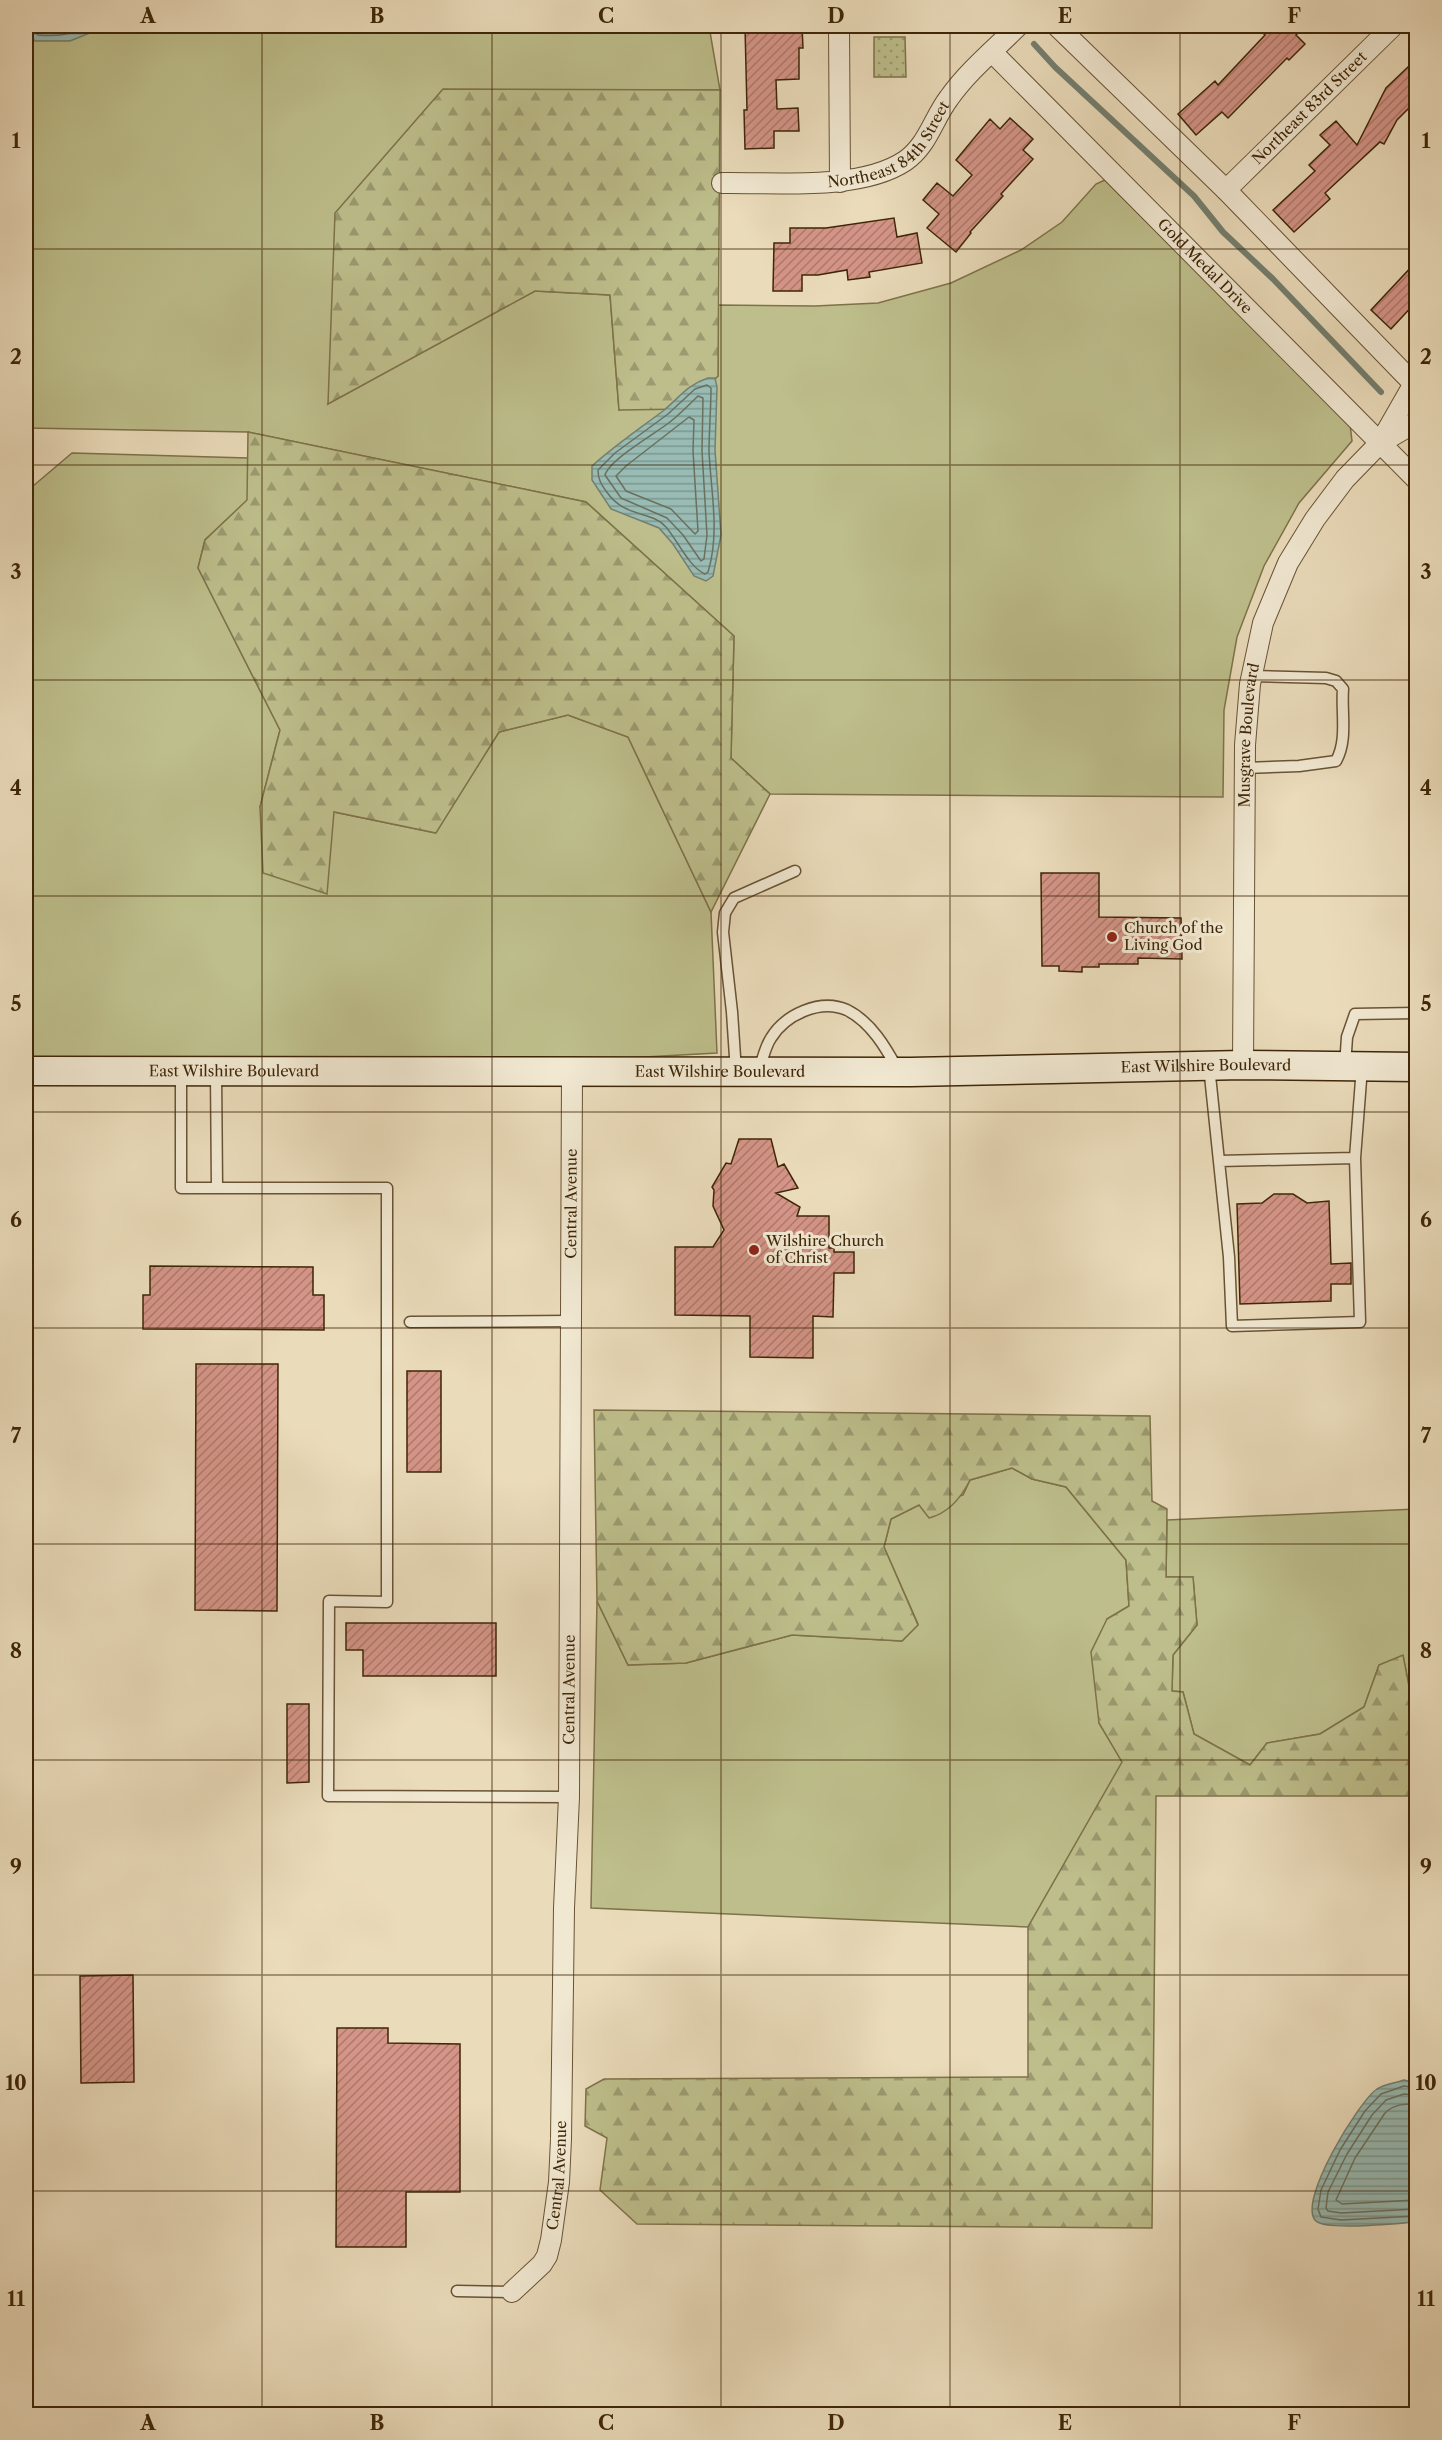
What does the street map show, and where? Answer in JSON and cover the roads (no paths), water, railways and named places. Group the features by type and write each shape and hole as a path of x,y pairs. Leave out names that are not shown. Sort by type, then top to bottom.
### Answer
{"street":[{"path":"839,26 840,182"},
{"name":"Northeast 84th Street","path":"722,183 840,182 886,171 906,160 925,141 947,99 1018,26"},
{"path":"1057,26 1226,190 1416,383"},
{"name":"Northeast 83rd Street","path":"1226,190 1393,26"},
{"name":"Gold Medal Drive","path":"992,52 1416,479"},
{"name":"Musgrave Boulevard","path":"1244,1065 1245,768 1252,676 1263,623 1288,563 1315,519 1345,479 1380,443 1416,383"},
{"name":"Musgrave Boulevard","path":"1380,443 1416,422"},
{"name":"East Wilshire Boulevard","path":"26,1071 572,1073 899,1072 1244,1065 1416,1067"},
{"name":"Central Avenue","path":"512,2292 542,2264 547,2256 558,2182 561,2139 564,1908 569,1797 572,1073"}],"lane":[{"path":"1245,768 1299,766 1336,761 1340,753 1343,733 1343,689 1335,681 1326,678 1252,676"},
{"path":"747,1072 732,1012 723,932 725,913 734,898 795,871"},
{"path":"747,1072 771,1038 791,1017 809,1008 846,1010 863,1022 882,1042 899,1072"},
{"path":"1209,1066 1229,1257 1232,1326 1360,1322 1354,1066 1347,1037 1355,1014 1416,1013"},
{"path":"181,1072 181,1188 387,1188 387,1602 328,1601 328,1796 569,1797"},
{"path":"216,1072 217,1188"},
{"path":"1219,1161 1355,1158"},
{"path":"410,1322 571,1321"},
{"path":"457,2291 512,2292"}],"water":[{"path":"26,26 107,26 70,41 35,41 26,30"},
{"path":"708,378 715,378 717,387 715,450 721,535 713,576 706,581 694,576 673,544 659,528 611,509 592,480 592,466 689,388"},
{"path":"1404,2080 1416,2083 1416,2222 1333,2226 1316,2221 1312,2211 1315,2194 1332,2153 1345,2131 1368,2097 1377,2089"}],"waterway":[{"path":"1034,44 1055,67 1194,196 1223,232 1273,279 1381,392"}],"place":[{"name":"Church of the Living God","path":"1112,937"},
{"name":"Wilshire Church of Christ","path":"754,1250"}]}
